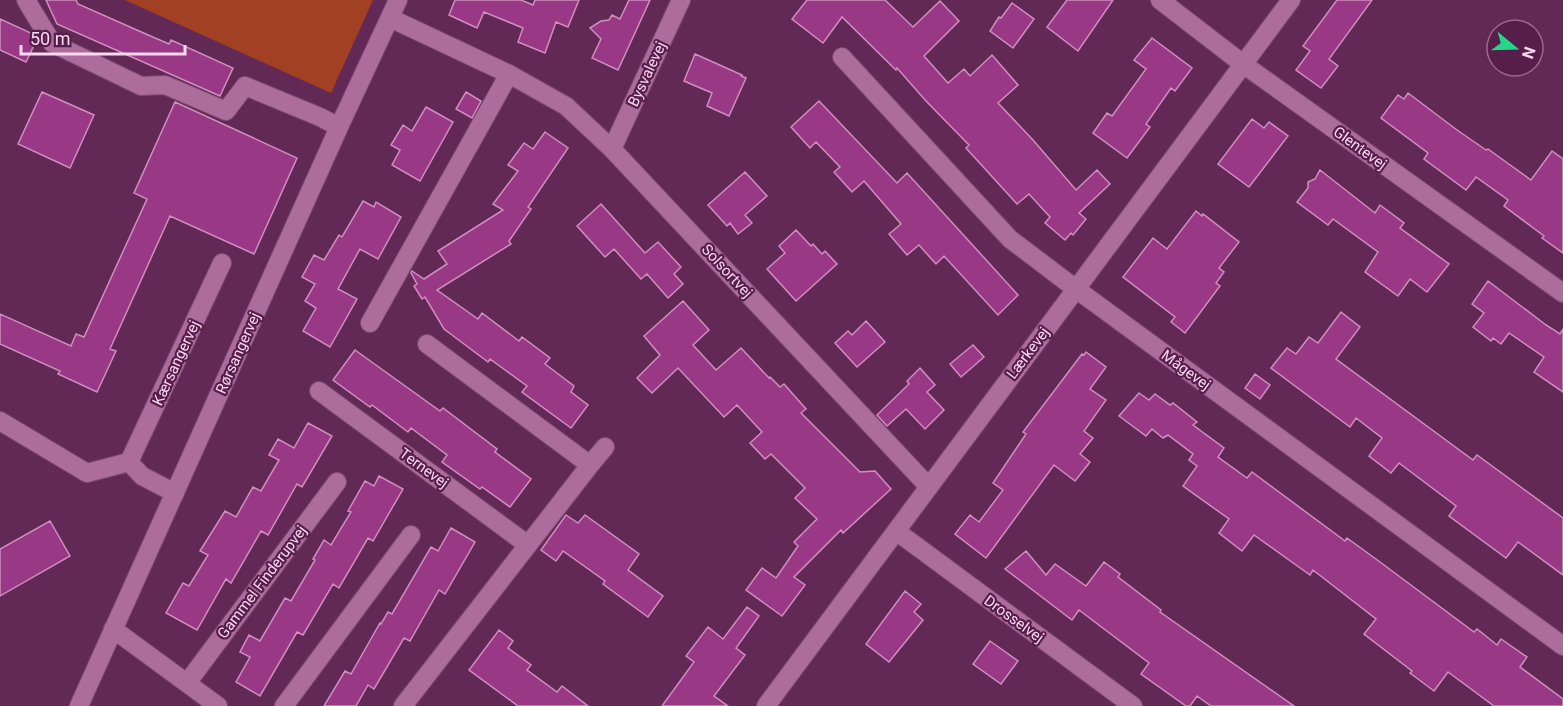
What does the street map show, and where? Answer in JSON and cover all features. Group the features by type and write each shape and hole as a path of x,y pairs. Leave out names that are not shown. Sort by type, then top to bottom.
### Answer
{"street":[{"path":"26,0 52,43 141,86 165,85 226,111 245,86 339,127"},
{"name":"Rørsangervej","path":"79,706 398,0"},
{"name":"Bysvalevej","path":"612,149 681,0"},
{"name":"Glentevej","path":"1160,0 1243,64 1563,293"},
{"name":"Lærkevej","path":"766,706 1291,0"},
{"name":"Solsortvej","path":"390,18 509,74 566,106 612,149 929,487"},
{"name":"Mågevej","path":"842,57 1010,239 1563,646"},
{"path":"370,323 509,74"},
{"name":"Kærsangervej","path":"129,462 222,263"},
{"path":"427,344 590,465"},
{"name":"Ternevej","path":"319,391 528,545"},
{"path":"0,421 87,473 129,462 142,476 175,493"},
{"path":"403,706 605,447"},
{"name":"Gammel Finderupvej","path":"187,683 337,482"},
{"name":"Drosselvej","path":"896,531 1133,706"},
{"path":"284,706 411,536"},
{"path":"113,629 216,705"}],"shaded area":[{"path":"125,0 373,0 331,93"}],"building":[{"path":"46,0 76,0 78,4 169,44 171,40 233,68 220,96 57,24"},
{"path":"455,0 521,0 533,5 535,0 579,0 568,27 556,22 545,53 518,42 523,28 484,12 477,28 449,15"},
{"path":"629,0 650,0 618,70 592,58 601,39 590,28 601,21 609,20 612,15 620,19"},
{"path":"807,0 885,0 913,27 940,1 959,21 924,56 948,83 964,69 970,76 992,55 1018,85 998,103 1076,190 1097,170 1110,184 1079,213 1086,219 1073,235 1071,233 1065,240 1045,223 1050,217 1029,194 1017,204 966,148 969,145 897,68 896,70 842,17 823,43 792,19"},
{"path":"1067,0 1113,0 1078,51 1047,27"},
{"path":"1337,0 1372,0 1329,59 1338,66 1321,88 1296,70 1310,51 1303,46"},
{"path":"1012,3 1034,19 1013,48 990,31"},
{"path":"0,19 33,34 37,39 26,62 0,50"},
{"path":"1152,38 1192,68 1175,91 1171,88 1146,124 1150,127 1127,158 1093,133 1107,113 1112,116 1146,69 1134,60"},
{"path":"695,54 746,78 729,116 707,106 712,93 684,81"},
{"path":"42,92 94,115 70,168 18,144"},
{"path":"466,92 481,101 472,118 456,109"},
{"path":"1408,93 1457,130 1531,180 1552,151 1563,159 1563,253 1504,206 1508,200 1476,177 1466,190 1424,159 1428,153 1381,118 1398,95 1404,99"},
{"path":"819,101 897,183 907,173 1018,295 998,315 944,256 936,264 919,245 907,255 889,234 901,224 864,181 852,192 834,172 840,167 816,142 810,148 791,127"},
{"path":"175,102 297,158 254,254 170,216 110,349 116,351 97,392 58,374 60,371 0,344 0,314 71,346 76,334 84,337 147,199 134,193"},
{"path":"426,107 453,122 420,181 392,165 400,150 391,145 403,125 412,131"},
{"path":"1252,119 1264,128 1269,122 1288,136 1249,187 1218,164"},
{"path":"545,132 568,148 528,207 531,209 509,241 511,244 437,290 478,319 482,313 519,341 522,337 550,358 545,364 574,386 571,392 588,405 571,428 522,392 527,386 490,359 488,362 444,329 425,297 422,299 414,286 417,284 411,273 412,271 424,279 447,264 438,251 503,210 493,204 518,171 508,165 524,143 533,149"},
{"path":"1320,170 1375,213 1380,205 1404,223 1400,228 1449,264 1427,292 1410,279 1398,296 1365,272 1378,252 1333,219 1328,225 1297,202 1308,188 1308,182 1315,179"},
{"path":"745,172 767,196 745,215 752,223 738,234 730,223 727,226 708,205"},
{"path":"363,201 374,207 376,202 401,217 378,259 360,249 338,289 357,299 330,347 303,331 316,308 305,301 315,284 302,277 314,255 324,260 339,235 342,237"},
{"path":"601,204 645,253 658,242 681,267 674,274 683,284 668,298 647,274 641,279 614,249 605,257 577,226"},
{"path":"1196,211 1239,242 1219,268 1224,272 1216,283 1220,286 1185,333 1171,322 1175,317 1123,277 1153,238 1167,249"},
{"path":"796,230 811,246 813,244 822,254 825,251 837,264 796,301 767,269 785,253 779,246"},
{"path":"1488,281 1560,334 1563,329 1563,392 1534,372 1544,357 1509,333 1501,344 1493,338 1491,341 1473,327 1484,313 1472,304"},
{"path":"683,301 709,330 693,345 716,370 741,348 769,378 780,387 784,384 806,409 801,413 860,472 875,471 891,489 843,533 841,530 794,577 805,585 782,616 746,590 762,568 776,578 798,546 794,542 817,519 795,498 805,488 771,454 765,459 750,443 762,432 737,405 724,417 678,368 652,393 637,378 660,355 644,336"},
{"path":"1341,312 1360,327 1336,359 1473,460 1477,455 1563,518 1563,575 1518,542 1506,558 1449,516 1456,506 1399,463 1391,473 1369,456 1382,438 1356,418 1350,427 1271,368 1287,348 1296,354 1309,337 1318,343"},
{"path":"866,321 885,342 857,367 835,343 848,331 852,335"},
{"path":"973,345 984,357 961,377 950,364"},
{"path":"355,350 440,411 443,408 497,449 495,452 531,479 510,507 442,462 447,455 411,428 408,432 333,380"},
{"path":"1086,352 1106,367 1090,389 1106,400 1084,431 1093,438 1080,454 1090,462 1075,481 1054,465 986,558 955,534 970,515 979,522 1003,490 993,483 1026,434 1023,432 1082,354"},
{"path":"920,368 935,385 927,392 944,410 925,429 906,409 887,426 877,415 909,384 907,381"},
{"path":"1255,374 1270,385 1260,399 1245,388"},
{"path":"1139,393 1149,400 1155,394 1170,405 1173,403 1197,422 1193,425 1224,448 1218,457 1247,478 1252,472 1345,541 1347,538 1474,632 1477,629 1497,645 1501,639 1527,657 1520,667 1563,699 1563,706 1494,706 1448,672 1434,691 1364,634 1376,619 1313,570 1310,575 1254,535 1242,551 1219,533 1229,519 1183,486 1197,466 1189,460 1193,454 1168,435 1163,438 1152,429 1146,436 1119,416"},
{"path":"308,423 332,436 302,487 297,484 268,535 261,531 231,583 226,579 197,630 166,613 183,583 189,586 208,555 200,551 225,511 236,517 253,487 261,491 279,460 269,455 278,439 294,448"},
{"path":"379,476 403,489 373,541 368,538 339,588 333,584 303,635 297,632 260,696 236,682 250,657 240,652 249,635 260,641 285,598 291,601 324,540 331,545 351,512 348,511 365,481 374,486"},
{"path":"566,515 578,523 585,515 639,554 628,570 663,596 648,617 603,584 605,581 563,551 556,561 541,550"},
{"path":"50,521 70,556 0,596 0,549"},
{"path":"451,528 475,542 445,594 439,590 410,641 404,638 374,689 368,685 356,706 324,706 345,671 351,674 388,612 392,614 431,547 438,551"},
{"path":"1026,551 1046,575 1055,564 1086,586 1104,562 1120,574 1118,577 1161,610 1160,612 1294,706 1211,706 1197,696 1190,706 1186,706 1141,674 1149,663 1079,610 1072,620 1005,569"},
{"path":"905,591 921,604 914,612 923,620 889,662 866,644"},
{"path":"747,607 759,616 736,648 745,655 714,696 728,706 662,706 694,662 686,656 708,627 723,639"},
{"path":"499,630 513,641 508,648 531,665 527,670 557,692 562,686 588,706 518,706 469,670"},
{"path":"990,641 1018,661 1001,684 973,664"}]}
